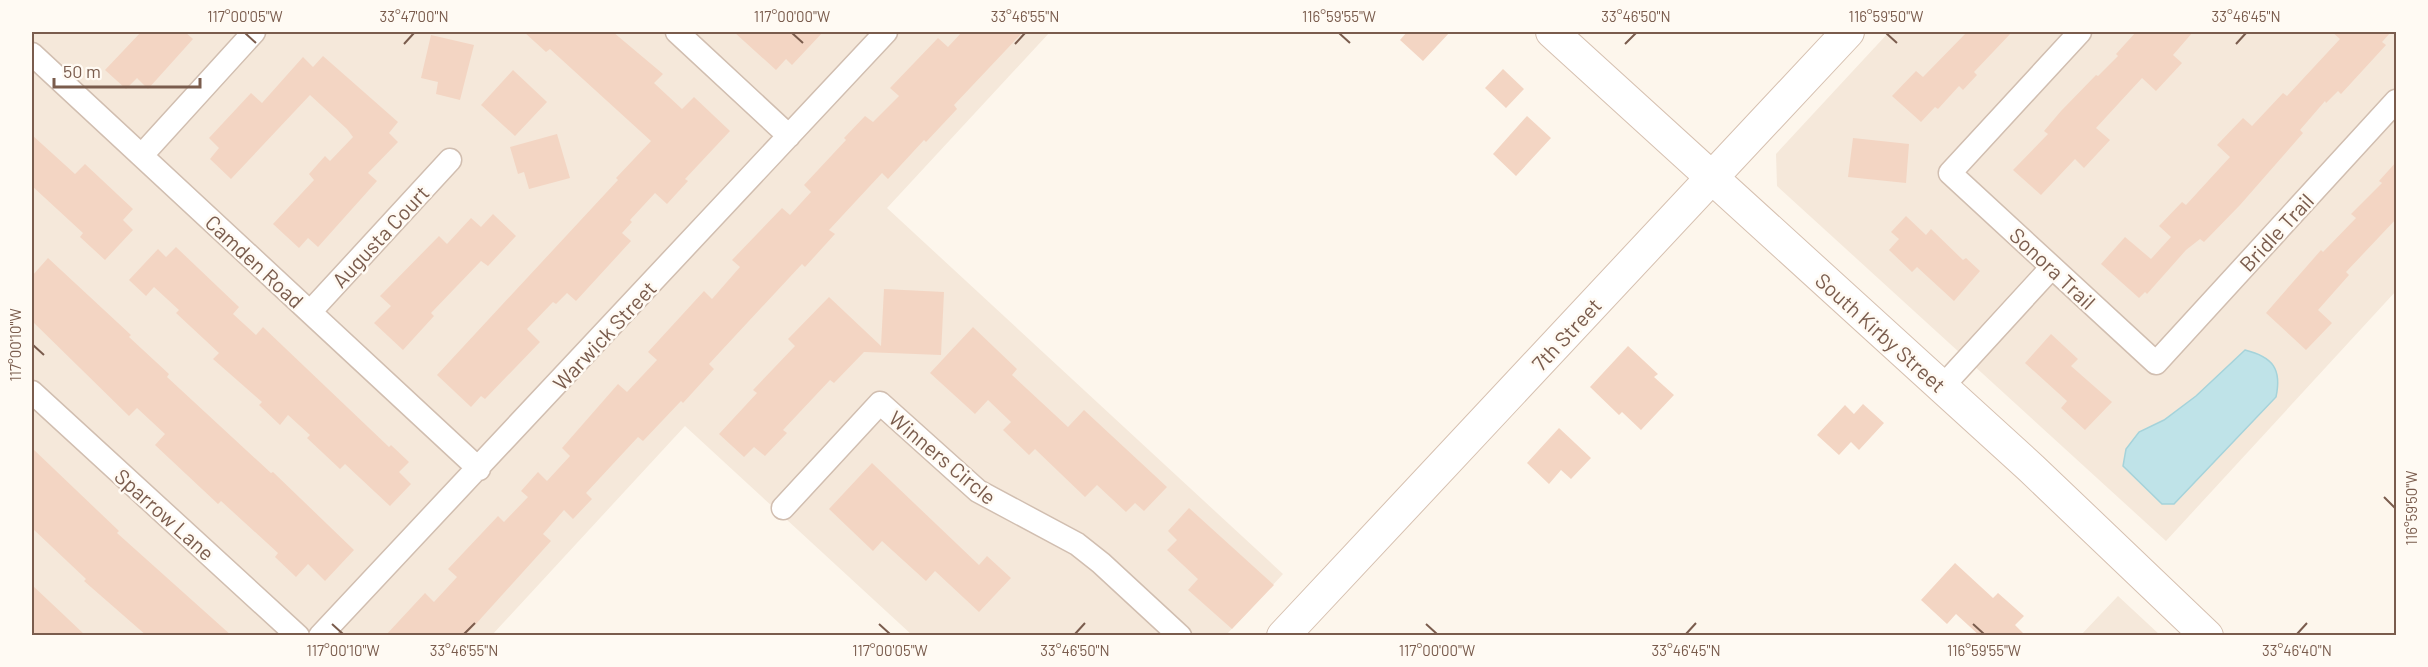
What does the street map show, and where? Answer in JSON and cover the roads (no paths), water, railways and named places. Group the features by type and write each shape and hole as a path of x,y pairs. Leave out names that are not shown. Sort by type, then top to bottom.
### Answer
{"street":[{"path":"142,155 254,32"},
{"path":"677,32 789,136"},
{"name":"Warwick Street","path":"320,636 886,32"},
{"name":"South Kirby Street","path":"1552,32 1942,387 2207,636"},
{"name":"7th Street","path":"1282,636 1848,32"},
{"name":"Sonora Trail","path":"2080,32 1950,173 2156,363"},
{"name":"Camden Road","path":"32,54 478,469"},
{"name":"Bridle Trail","path":"2156,363 2397,101"},
{"name":"Augusta Court","path":"310,312 450,160"},
{"path":"1942,387 2052,267"},
{"name":"Sparrow Lane","path":"32,392 298,636"},
{"name":"Winners Circle","path":"783,508 880,403 978,492 1077,544 1101,563 1180,636"}],"water":[{"path":"2245,350 2262,356 2273,366 2278,379 2276,397 2174,504 2162,504 2123,466 2126,449 2139,432 2164,420 2196,396"}]}
